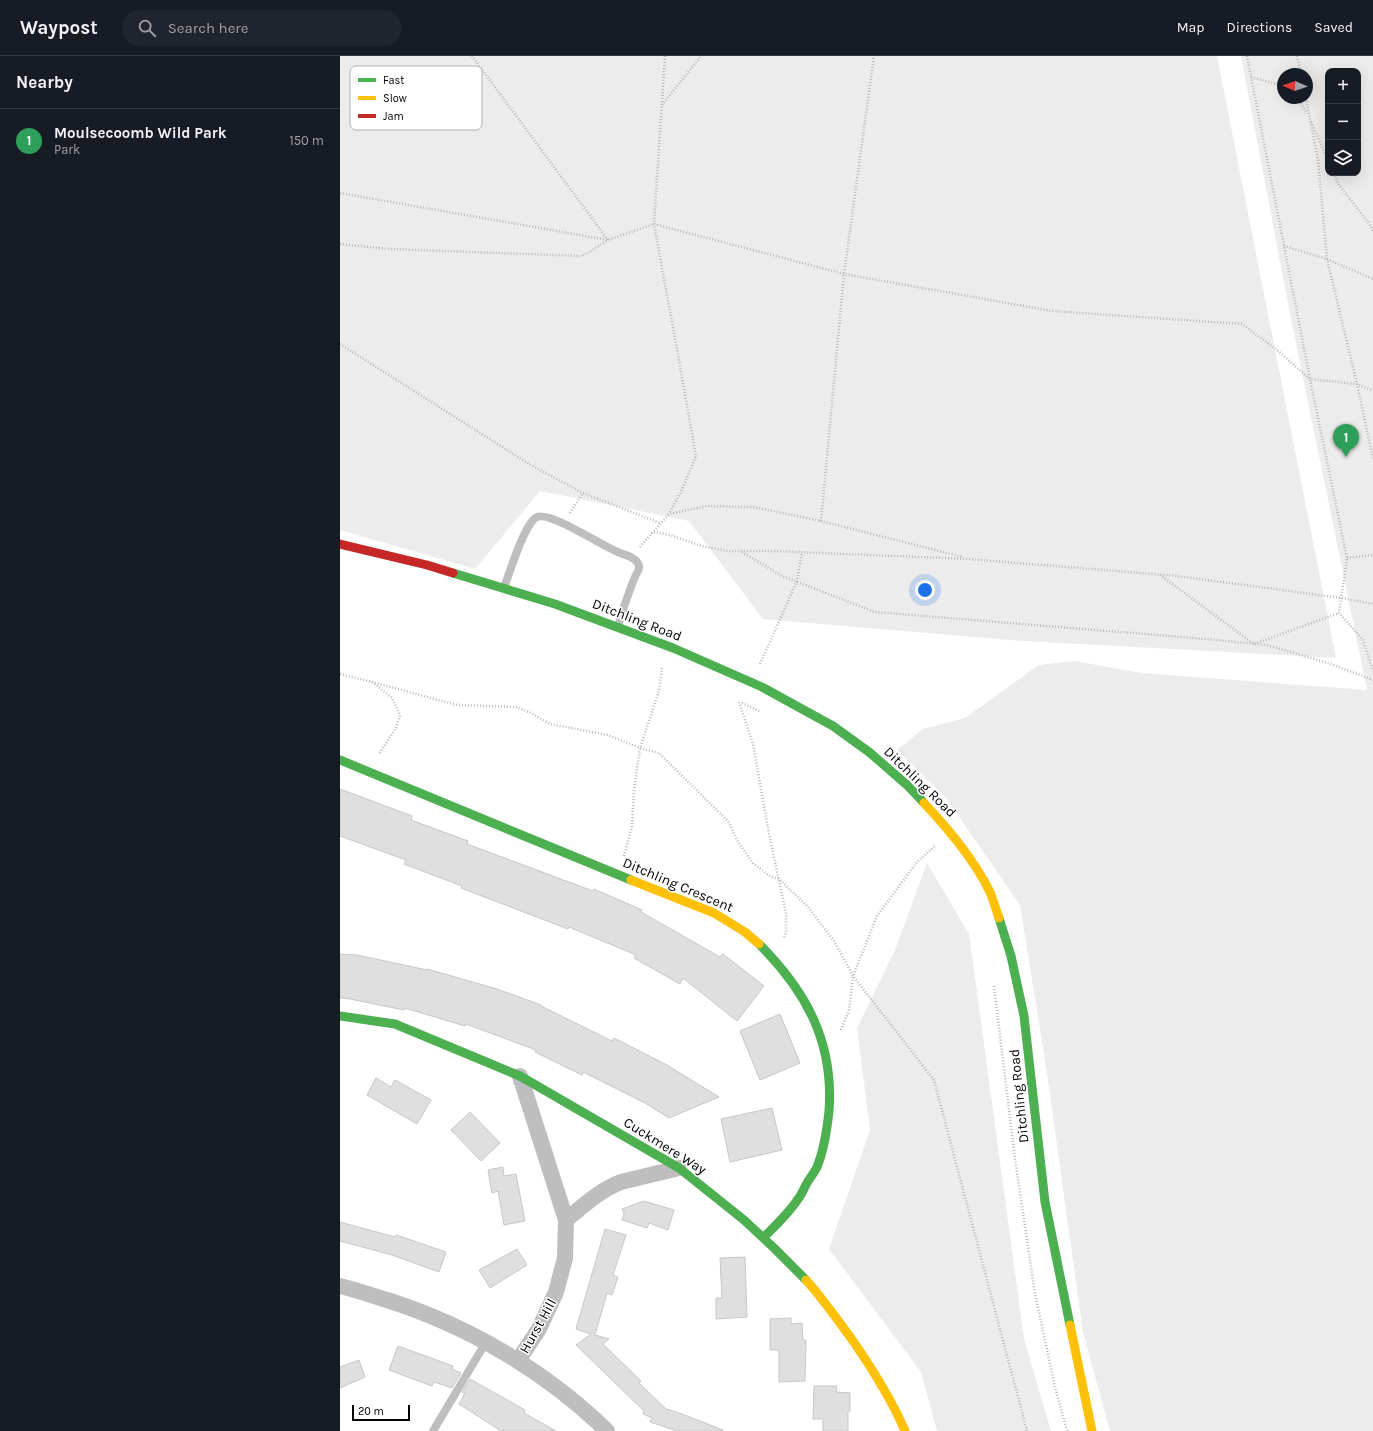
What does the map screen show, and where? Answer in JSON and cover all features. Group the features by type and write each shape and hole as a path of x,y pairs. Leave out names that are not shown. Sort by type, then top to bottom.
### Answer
{"street":[{"name":"Ditchling Road","path":"340,544 427,565 555,604 673,648 751,682 833,726 868,752 907,785 951,832 977,869 990,893 1011,956 1024,1016 1045,1202 1092,1431"},
{"name":"Ditchling Crescent","path":"340,760 699,907 730,922 751,937 772,957 790,980 809,1010 823,1044 829,1085 828,1122 825,1142 818,1166 798,1200 764,1238"},
{"name":"Cuckmere Way","path":"340,1016 395,1024 520,1076 679,1168 704,1186 764,1238 804,1278 840,1323 875,1372 901,1419 905,1431"},
{"name":"Hurst Hill","path":"519,1361 539,1329 556,1292 565,1258 566,1220 520,1076"},
{"path":"566,1220 602,1191 614,1185 679,1168"},
{"path":"340,1286 405,1306 447,1322 486,1342 519,1361 562,1391 608,1431"}],"lane":[{"path":"504,588 527,528 533,519 542,516 563,523 609,549 632,557 638,562 639,569 633,580 618,627"},
{"path":"433,1431 486,1342"}],"path":[{"path":"472,56 479,66"},
{"path":"632,557 651,533 669,514 681,492 696,456 654,224 665,56"},
{"path":"662,105 701,56"},
{"path":"821,521 844,274 874,56"},
{"path":"1247,56 1283,246 1347,558 1339,613"},
{"path":"1298,56 1300,68"},
{"path":"482,70 608,240"},
{"path":"1251,77 1277,84"},
{"path":"1301,104 1325,153"},
{"path":"1307,104 1318,160 1327,259 1357,384 1373,459"},
{"path":"1335,176 1339,185 1371,226 1373,232"},
{"path":"340,193 608,240"},
{"path":"340,244 390,249 581,256 608,240 654,224 844,274 1052,311 1242,324 1310,379 1357,384 1373,391"},
{"path":"1283,246 1327,259 1373,279"},
{"path":"340,344 529,464 583,493 660,523"},
{"path":"563,523 583,493"},
{"path":"669,514 707,506 754,507 821,521 969,559"},
{"path":"651,533 656,532 670,535 702,546 728,552 772,550 969,559 1160,575 1342,598 1373,604"},
{"path":"740,551 782,576 875,612 1267,645 1331,664 1373,680"},
{"path":"751,682 797,582 802,552"},
{"path":"1347,558 1373,555"},
{"path":"1160,575 1254,644"},
{"path":"1254,644 1339,613"},
{"path":"1339,613 1363,640 1373,671"},
{"path":"617,874 624,856 632,826 634,790 640,748 659,691 662,667 655,664"},
{"path":"340,674 457,705 516,707 531,713 550,724 608,735 640,748 660,753 728,821 738,842 753,863 771,877 779,879 808,907 834,941 853,976 934,1080 1027,1431"},
{"path":"365,770 381,752 396,728 400,715 392,698 372,682"},
{"path":"732,698 766,715"},
{"path":"739,702 753,744 786,913 786,931 780,952 772,957"},
{"path":"931,840 941,850"},
{"path":"823,1044 841,1030 849,1011 853,976 878,916 917,862 941,841"},
{"path":"994,982 1015,1159 1035,1294 1055,1387 1067,1431"}],"shaded area":[{"path":"340,56 1217,56 1336,658 1009,640 763,619 689,521 540,491 475,569 340,530"},
{"path":"1241,56 1373,56 1373,1431 1110,1431 1083,1333 1047,1073 1020,905 946,798 897,750 923,729 965,718 1039,665 1075,661 1141,673 1367,690 1289,309"},
{"path":"927,863 969,934 1024,1339 1051,1431 937,1431 921,1372 829,1249 870,1130 857,1028 895,950"}],"building":[{"path":"340,789 412,816 411,820 468,841 467,844 593,891 594,889 642,910 641,912 720,957 723,954 764,986 737,1021 683,978 680,984 634,958 636,955 569,927 568,929 461,888 462,886 404,864 406,860 340,836"},
{"path":"340,954 357,955 427,969 497,989 541,1005 612,1041 614,1038 667,1065 719,1097 669,1118 645,1103 583,1072 582,1075 535,1052 536,1050 466,1024 465,1026 405,1008 404,1010 340,998"},
{"path":"780,1014 800,1063 760,1080 740,1031"},
{"path":"376,1078 391,1087 395,1080 431,1100 417,1124 367,1095"},
{"path":"772,1108 782,1150 730,1162 721,1119"},
{"path":"470,1112 500,1143 481,1161 451,1130"},
{"path":"503,1167 504,1176 516,1174 525,1221 504,1225 498,1191 492,1193 488,1170"},
{"path":"644,1201 674,1210 668,1230 649,1223 647,1228 622,1220 624,1214 622,1209"},
{"path":"340,1222 395,1237 396,1235 446,1252 439,1272 392,1255 340,1241"},
{"path":"605,1229 626,1235 613,1275 618,1277 612,1295 607,1293 595,1335 609,1339 603,1344 641,1381 639,1383 667,1410 682,1414 723,1430 722,1431 677,1431 650,1422 652,1418 643,1414 644,1411 576,1345 591,1334 576,1329"},
{"path":"517,1249 527,1265 490,1288 479,1270"},
{"path":"745,1257 747,1317 716,1319 716,1298 722,1298 720,1258"},
{"path":"791,1318 791,1324 802,1323 803,1340 806,1340 805,1381 779,1382 779,1350 770,1350 770,1319"},
{"path":"398,1346 453,1366 452,1369 461,1373 452,1388 434,1382 432,1386 389,1370"},
{"path":"359,1360 365,1377 340,1388 340,1367"},
{"path":"470,1379 525,1410 524,1413 556,1431 501,1431 459,1404 465,1393 462,1392"},
{"path":"814,1386 837,1386 836,1392 850,1393 848,1431 823,1431 823,1419 813,1419"}],"traffic: fast":[{"path":"453,573 555,604 673,648 762,687 833,726 869,752 907,785 924,803"},
{"path":"340,760 631,880"},
{"path":"999,918 1011,956 1024,1016 1045,1202 1070,1325"},
{"path":"759,944 791,981 804,1000 814,1020 822,1041 827,1063 829,1086 829,1111 826,1133 822,1154 817,1167 801,1195 782,1219 764,1237"},
{"path":"340,1016 395,1024 520,1076 679,1168 744,1220 806,1280"}],"traffic: slow":[{"path":"924,803 951,834 976,868 990,892 999,918"},
{"path":"631,880 714,913 745,932 759,944"},
{"path":"806,1280 836,1317 868,1363 888,1396 905,1431"},
{"path":"1070,1325 1092,1431"}],"traffic: jam":[{"path":"340,544 427,565 453,573"}],"place":[{"name":"Moulsecoomb Wild Park","path":"1346,457"}]}
